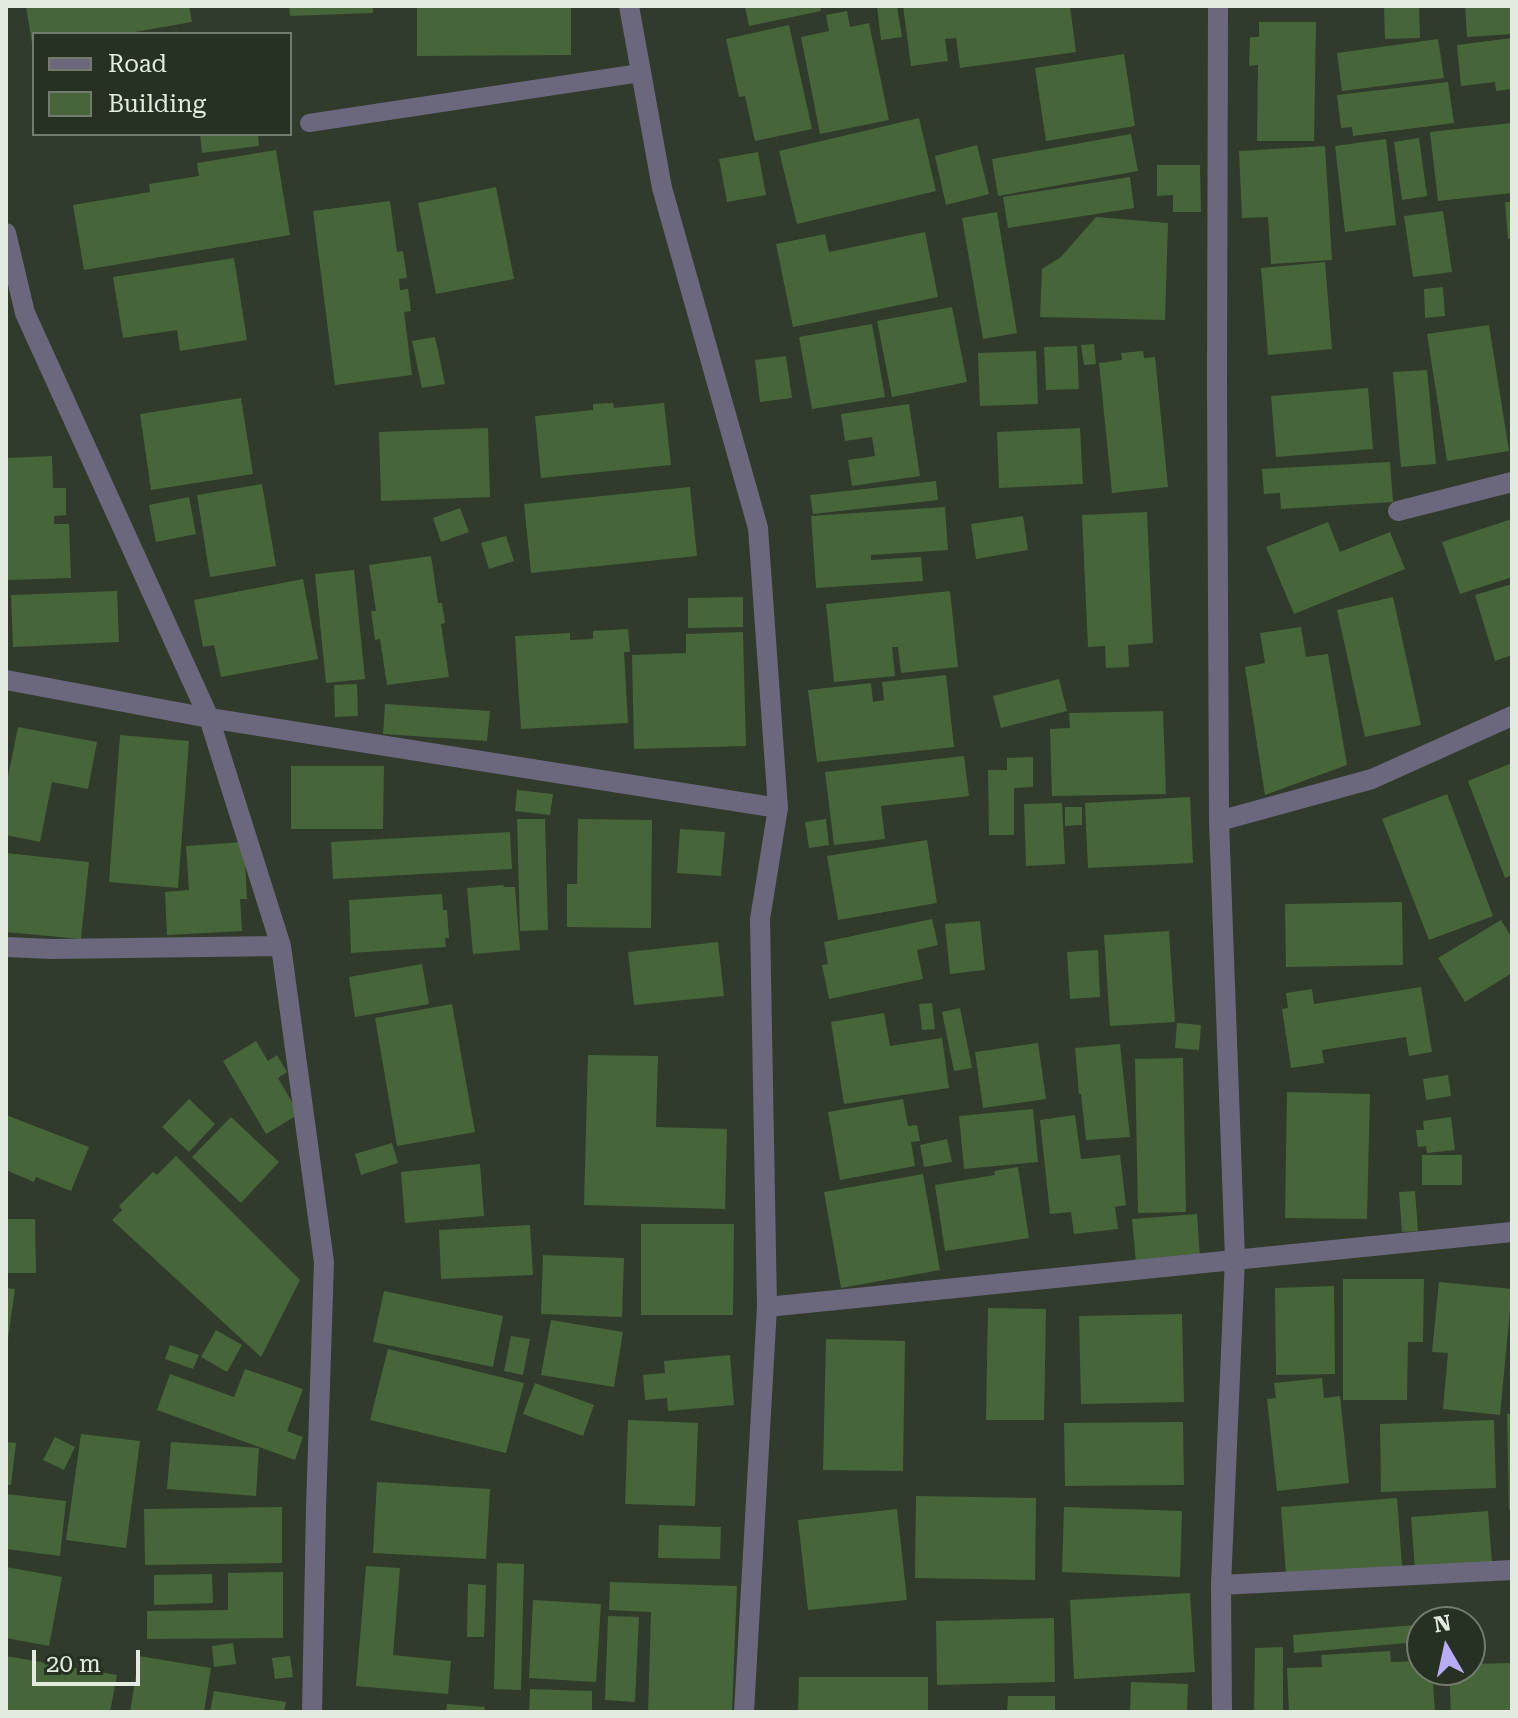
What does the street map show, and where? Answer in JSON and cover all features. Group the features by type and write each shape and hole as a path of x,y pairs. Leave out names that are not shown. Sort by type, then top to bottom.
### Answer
{"street":[{"path":"629,6 662,188 758,528 778,808 760,919 767,1307 744,1712"},
{"path":"1218,6 1219,821 1235,1259 1221,1585 1222,1712"},
{"path":"6,233 25,313 209,718 281,946 324,1262 312,1712"},
{"path":"1398,511 1512,482"},
{"path":"6,680 209,718 778,808"},
{"path":"1219,821 1372,779 1512,716"},
{"path":"6,947 281,946"},
{"path":"767,1307 1512,1232"},
{"path":"1221,1585 1512,1570"}],"lane":[{"path":"309,123 640,73"}],"building":[{"path":"26,6 189,6 192,22 134,32 32,32 32,43"},
{"path":"289,6 373,6 373,13 290,16"},
{"path":"417,6 571,6 571,55 417,56"},
{"path":"745,6 820,6 821,11 749,26"},
{"path":"877,6 897,6 902,37 881,40"},
{"path":"903,6 1070,6 1076,52 960,68 956,38 945,39 948,61 911,66"},
{"path":"1384,6 1419,6 1420,38 1385,39"},
{"path":"1465,6 1512,6 1512,34 1467,37"},
{"path":"847,11 850,27 869,23 889,120 820,134 801,37 829,31 826,15"},
{"path":"1259,22 1316,22 1314,141 1257,141 1258,65 1249,66 1250,37 1259,37"},
{"path":"789,25 812,129 755,141 745,96 739,97 726,39"},
{"path":"1512,38 1512,89 1496,91 1495,82 1461,86 1457,45"},
{"path":"1438,39 1444,78 1342,91 1337,53"},
{"path":"1124,54 1135,126 1046,141 1035,68"},
{"path":"1448,82 1454,123 1353,136 1352,127 1341,128 1337,95"},
{"path":"919,118 936,191 797,224 779,151"},
{"path":"1512,123 1512,193 1438,201 1430,132"},
{"path":"1131,134 1138,171 998,196 992,159"},
{"path":"200,136 258,136 259,146 202,153"},
{"path":"1419,138 1427,196 1402,200 1394,142"},
{"path":"1386,139 1396,225 1345,232 1335,146"},
{"path":"977,145 989,194 946,205 935,156"},
{"path":"1325,146 1332,260 1271,264 1268,217 1242,218 1239,151"},
{"path":"276,150 290,235 84,270 73,205 150,192 149,184 199,176 197,163"},
{"path":"758,152 766,195 727,202 719,159"},
{"path":"1157,165 1200,165 1201,212 1173,212 1173,195 1157,196"},
{"path":"1130,177 1134,208 1008,228 1003,197"},
{"path":"496,187 514,279 436,294 418,203"},
{"path":"390,201 397,252 403,251 407,278 399,279 400,290 408,289 411,311 404,312 412,375 335,385 313,211"},
{"path":"1505,202 1512,202 1512,238 1508,239"},
{"path":"1443,211 1452,272 1413,277 1404,216"},
{"path":"997,212 1017,333 983,339 962,218"},
{"path":"1096,217 1168,223 1165,320 1040,317 1042,269 1061,257"},
{"path":"925,232 938,297 793,327 776,244 825,234 829,252"},
{"path":"234,258 247,340 180,351 177,330 123,338 113,277"},
{"path":"1325,262 1332,349 1268,355 1261,268"},
{"path":"1443,287 1445,316 1425,318 1424,289"},
{"path":"952,307 967,382 892,397 877,321"},
{"path":"872,324 885,397 812,409 799,337"},
{"path":"1489,325 1509,451 1447,461 1427,334"},
{"path":"435,337 445,384 422,388 412,341"},
{"path":"1094,344 1096,364 1084,365 1081,345"},
{"path":"1077,346 1079,389 1046,390 1044,347"},
{"path":"1036,351 1038,404 980,406 978,353"},
{"path":"1143,351 1144,358 1155,357 1168,487 1112,493 1099,363 1122,360 1121,353"},
{"path":"786,356 792,398 760,402 755,360"},
{"path":"1427,370 1436,464 1401,467 1393,372"},
{"path":"1368,388 1373,449 1276,457 1271,396"},
{"path":"241,398 253,474 151,490 140,414"},
{"path":"613,403 614,408 664,403 671,465 541,478 535,416 593,410 593,404"},
{"path":"909,404 920,476 852,486 848,460 875,456 872,437 845,441 841,414"},
{"path":"488,428 490,497 381,501 379,432"},
{"path":"1080,428 1083,484 999,488 997,432"},
{"path":"52,456 53,488 66,488 66,515 54,516 54,524 69,524 71,578 6,580 6,458"},
{"path":"1390,462 1393,502 1281,509 1280,493 1264,494 1262,469"},
{"path":"936,481 938,500 813,514 810,495"},
{"path":"262,484 276,566 210,577 197,495"},
{"path":"690,487 697,556 531,573 524,504"},
{"path":"189,497 196,534 156,542 149,505"},
{"path":"945,507 948,550 871,555 871,560 921,557 923,581 816,588 811,516"},
{"path":"460,508 469,532 441,542 433,518"},
{"path":"1147,512 1153,643 1128,645 1129,667 1106,668 1105,646 1088,647 1082,515"},
{"path":"1023,516 1028,550 976,559 971,524"},
{"path":"1512,519 1512,577 1460,594 1442,542"},
{"path":"1328,522 1340,552 1390,532 1405,569 1294,614 1266,547"},
{"path":"506,536 514,561 489,569 481,543"},
{"path":"431,556 438,603 442,603 445,623 441,624 449,677 387,685 380,639 375,640 371,611 376,611 369,565"},
{"path":"354,570 365,679 326,683 315,574"},
{"path":"303,579 318,659 221,677 214,645 203,647 194,600"},
{"path":"1512,584 1512,655 1495,661 1475,595"},
{"path":"117,591 119,642 13,647 11,595"},
{"path":"950,591 958,667 901,673 898,647 892,647 895,676 834,682 826,604"},
{"path":"743,597 743,627 688,628 688,598"},
{"path":"1393,597 1421,725 1365,737 1337,610"},
{"path":"1301,627 1306,657 1328,654 1347,765 1265,795 1245,667 1265,663 1260,633"},
{"path":"628,629 630,652 624,652 628,723 521,729 515,636 570,633 570,640 593,639 593,631"},
{"path":"743,632 746,746 634,749 632,655 686,653 686,634"},
{"path":"946,675 954,747 817,762 808,690 871,683 873,702 884,700 882,682"},
{"path":"1059,679 1067,711 1001,728 993,696"},
{"path":"357,684 358,716 335,717 334,685"},
{"path":"385,704 490,711 487,741 383,734"},
{"path":"1163,711 1166,794 1052,796 1050,729 1070,728 1069,713"},
{"path":"18,727 97,742 88,789 52,782 40,842 6,835 6,787"},
{"path":"120,735 189,741 178,888 109,882"},
{"path":"964,756 969,796 881,806 885,839 834,845 825,772"},
{"path":"1033,757 1033,787 1014,788 1014,835 989,835 988,770 1007,770 1007,758"},
{"path":"1512,763 1512,875 1505,878 1468,781"},
{"path":"291,766 384,766 383,829 291,829"},
{"path":"517,790 553,794 550,815 515,811"},
{"path":"1447,794 1493,916 1429,940 1382,819"},
{"path":"1190,797 1193,863 1088,868 1085,803"},
{"path":"1062,803 1065,864 1026,866 1024,804"},
{"path":"1065,807 1082,807 1082,825 1065,826"},
{"path":"517,819 545,819 548,930 520,931"},
{"path":"578,819 652,820 651,928 567,927 567,884 577,884"},
{"path":"826,819 829,845 809,848 805,822"},
{"path":"680,829 725,832 721,876 677,873"},
{"path":"510,832 512,869 333,879 331,842"},
{"path":"927,840 937,903 838,920 827,856"},
{"path":"244,842 247,899 240,899 242,931 167,935 165,892 189,890 186,846"},
{"path":"6,853 89,862 81,939 6,932"},
{"path":"515,887 520,950 473,954 467,888"},
{"path":"442,894 443,910 447,910 449,938 445,938 446,947 351,953 349,900"},
{"path":"1402,902 1403,965 1286,967 1285,904"},
{"path":"932,919 938,945 917,950 923,979 829,999 822,965 828,964 824,942"},
{"path":"1501,920 1512,938 1512,973 1465,1002 1438,958"},
{"path":"980,921 985,970 950,974 945,924"},
{"path":"1169,931 1175,1022 1110,1026 1104,935"},
{"path":"718,942 724,996 634,1005 628,952"},
{"path":"1098,950 1100,997 1070,999 1067,952"},
{"path":"422,964 429,1004 355,1017 349,977"},
{"path":"1421,987 1432,1052 1409,1056 1406,1037 1322,1050 1324,1063 1291,1068 1282,1009 1288,1008 1286,993 1312,989 1314,1004"},
{"path":"932,1003 935,1029 922,1030 919,1004"},
{"path":"452,1004 475,1132 397,1146 375,1018"},
{"path":"960,1008 972,1068 954,1071 942,1012"},
{"path":"884,1013 890,1046 942,1038 949,1088 844,1104 831,1022"},
{"path":"1177,1023 1201,1025 1199,1050 1175,1048"},
{"path":"256,1041 268,1061 277,1055 287,1072 278,1078 299,1114 266,1134 223,1061"},
{"path":"1038,1043 1046,1099 983,1108 975,1052"},
{"path":"1120,1044 1130,1137 1086,1140 1075,1048"},
{"path":"588,1055 658,1056 656,1127 727,1129 725,1209 584,1205"},
{"path":"1183,1058 1186,1212 1138,1213 1135,1059"},
{"path":"1448,1075 1451,1096 1426,1100 1423,1079"},
{"path":"1287,1092 1370,1094 1367,1219 1285,1218"},
{"path":"189,1099 215,1124 189,1152 162,1127"},
{"path":"903,1099 908,1126 917,1125 920,1141 911,1142 915,1166 840,1180 828,1112"},
{"path":"1033,1109 1038,1162 964,1169 959,1116"},
{"path":"6,1115 89,1147 71,1191 36,1177 34,1182 6,1170"},
{"path":"1075,1115 1081,1159 1120,1155 1126,1205 1115,1207 1118,1229 1074,1234 1071,1212 1050,1214 1040,1120"},
{"path":"231,1117 279,1162 241,1203 192,1157"},
{"path":"1451,1117 1455,1150 1427,1153 1426,1146 1418,1147 1416,1130 1424,1130 1423,1121"},
{"path":"947,1139 952,1162 924,1167 920,1145"},
{"path":"392,1143 398,1163 361,1175 355,1154"},
{"path":"1422,1155 1462,1155 1462,1185 1422,1185"},
{"path":"176,1156 300,1280 261,1357 112,1220 122,1210 119,1206 153,1172 157,1175"},
{"path":"480,1164 484,1216 405,1223 401,1172"},
{"path":"1018,1167 1029,1238 945,1251 935,1185 995,1175 994,1171"},
{"path":"923,1174 940,1270 841,1288 824,1192"},
{"path":"1415,1191 1418,1231 1402,1232 1399,1192"},
{"path":"1197,1214 1200,1257 1136,1263 1132,1219"},
{"path":"6,1219 35,1219 36,1273 6,1273"},
{"path":"641,1224 734,1224 733,1315 641,1315"},
{"path":"530,1225 533,1275 441,1279 439,1230"},
{"path":"543,1255 624,1258 622,1317 541,1314"},
{"path":"1343,1279 1424,1279 1423,1342 1408,1342 1407,1400 1343,1400"},
{"path":"1439,1282 1512,1289 1500,1415 1443,1409 1448,1353 1432,1352"},
{"path":"1334,1286 1335,1374 1276,1375 1275,1288"},
{"path":"6,1288 15,1289 8,1339 6,1339"},
{"path":"384,1291 503,1316 493,1367 373,1342"},
{"path":"988,1308 1046,1309 1044,1420 986,1420"},
{"path":"1182,1314 1184,1402 1081,1404 1079,1316"},
{"path":"551,1320 623,1332 614,1387 541,1375"},
{"path":"216,1330 242,1345 227,1372 201,1357"},
{"path":"511,1336 530,1339 523,1375 504,1371"},
{"path":"826,1339 905,1341 903,1471 823,1470"},
{"path":"170,1345 199,1355 193,1369 165,1359"},
{"path":"388,1349 524,1383 506,1453 370,1420"},
{"path":"730,1355 734,1405 668,1411 667,1398 645,1400 643,1375 665,1373 664,1361"},
{"path":"245,1369 303,1389 287,1431 303,1437 295,1460 157,1410 170,1374 234,1397"},
{"path":"1322,1378 1324,1398 1340,1396 1349,1483 1277,1491 1267,1399 1276,1398 1274,1383"},
{"path":"535,1383 594,1405 583,1436 523,1414"},
{"path":"1507,1414 1512,1414 1512,1510 1509,1510"},
{"path":"628,1420 698,1423 695,1506 625,1504"},
{"path":"1494,1420 1496,1488 1381,1492 1380,1424"},
{"path":"1183,1422 1184,1485 1065,1486 1064,1423"},
{"path":"81,1434 140,1441 126,1548 66,1540"},
{"path":"55,1437 75,1447 64,1470 43,1460"},
{"path":"6,1442 16,1443 11,1485 6,1485"},
{"path":"171,1442 259,1448 256,1496 167,1489"},
{"path":"377,1482 490,1489 486,1559 373,1553"},
{"path":"6,1494 66,1501 60,1556 6,1549"},
{"path":"916,1496 1036,1498 1035,1580 915,1578"},
{"path":"1397,1498 1402,1566 1286,1575 1281,1507"},
{"path":"282,1507 282,1563 145,1565 144,1509"},
{"path":"1064,1507 1182,1511 1180,1577 1062,1572"},
{"path":"897,1509 907,1600 808,1610 798,1520"},
{"path":"1488,1511 1492,1563 1415,1569 1411,1517"},
{"path":"659,1525 721,1527 720,1559 658,1558"},
{"path":"497,1563 524,1564 521,1690 494,1689"},
{"path":"366,1566 400,1568 393,1655 451,1661 448,1694 356,1686"},
{"path":"6,1567 62,1577 49,1646 6,1638"},
{"path":"283,1572 283,1638 147,1639 147,1611 228,1610 228,1573"},
{"path":"212,1574 213,1603 154,1605 154,1575"},
{"path":"610,1582 737,1586 732,1712 648,1712 651,1612 609,1610"},
{"path":"468,1584 486,1585 484,1637 467,1637"},
{"path":"1190,1593 1195,1672 1074,1679 1070,1600"},
{"path":"533,1600 601,1604 596,1682 529,1678"},
{"path":"608,1616 639,1617 635,1702 605,1700"},
{"path":"1054,1618 1055,1682 937,1685 936,1621"},
{"path":"1406,1626 1406,1643 1294,1653 1293,1635"},
{"path":"233,1643 236,1664 214,1667 212,1646"},
{"path":"1283,1647 1283,1712 1254,1712 1255,1648"},
{"path":"1390,1651 1391,1662 1406,1662 1406,1686 1433,1686 1435,1712 1289,1712 1287,1668 1322,1667 1321,1655"},
{"path":"6,1656 117,1675 110,1712 6,1712"},
{"path":"139,1656 211,1668 204,1712 130,1712"},
{"path":"290,1656 293,1677 275,1679 272,1658"},
{"path":"1512,1663 1512,1712 1451,1712 1450,1686 1486,1686 1486,1664"},
{"path":"799,1677 928,1677 928,1712 798,1712"},
{"path":"1131,1682 1188,1684 1187,1712 1130,1712"},
{"path":"530,1689 592,1691 592,1712 529,1712"},
{"path":"214,1691 286,1702 284,1712 210,1712"},
{"path":"1008,1696 1055,1696 1055,1712 1007,1712"},
{"path":"447,1704 485,1707 484,1712 446,1712"}]}
